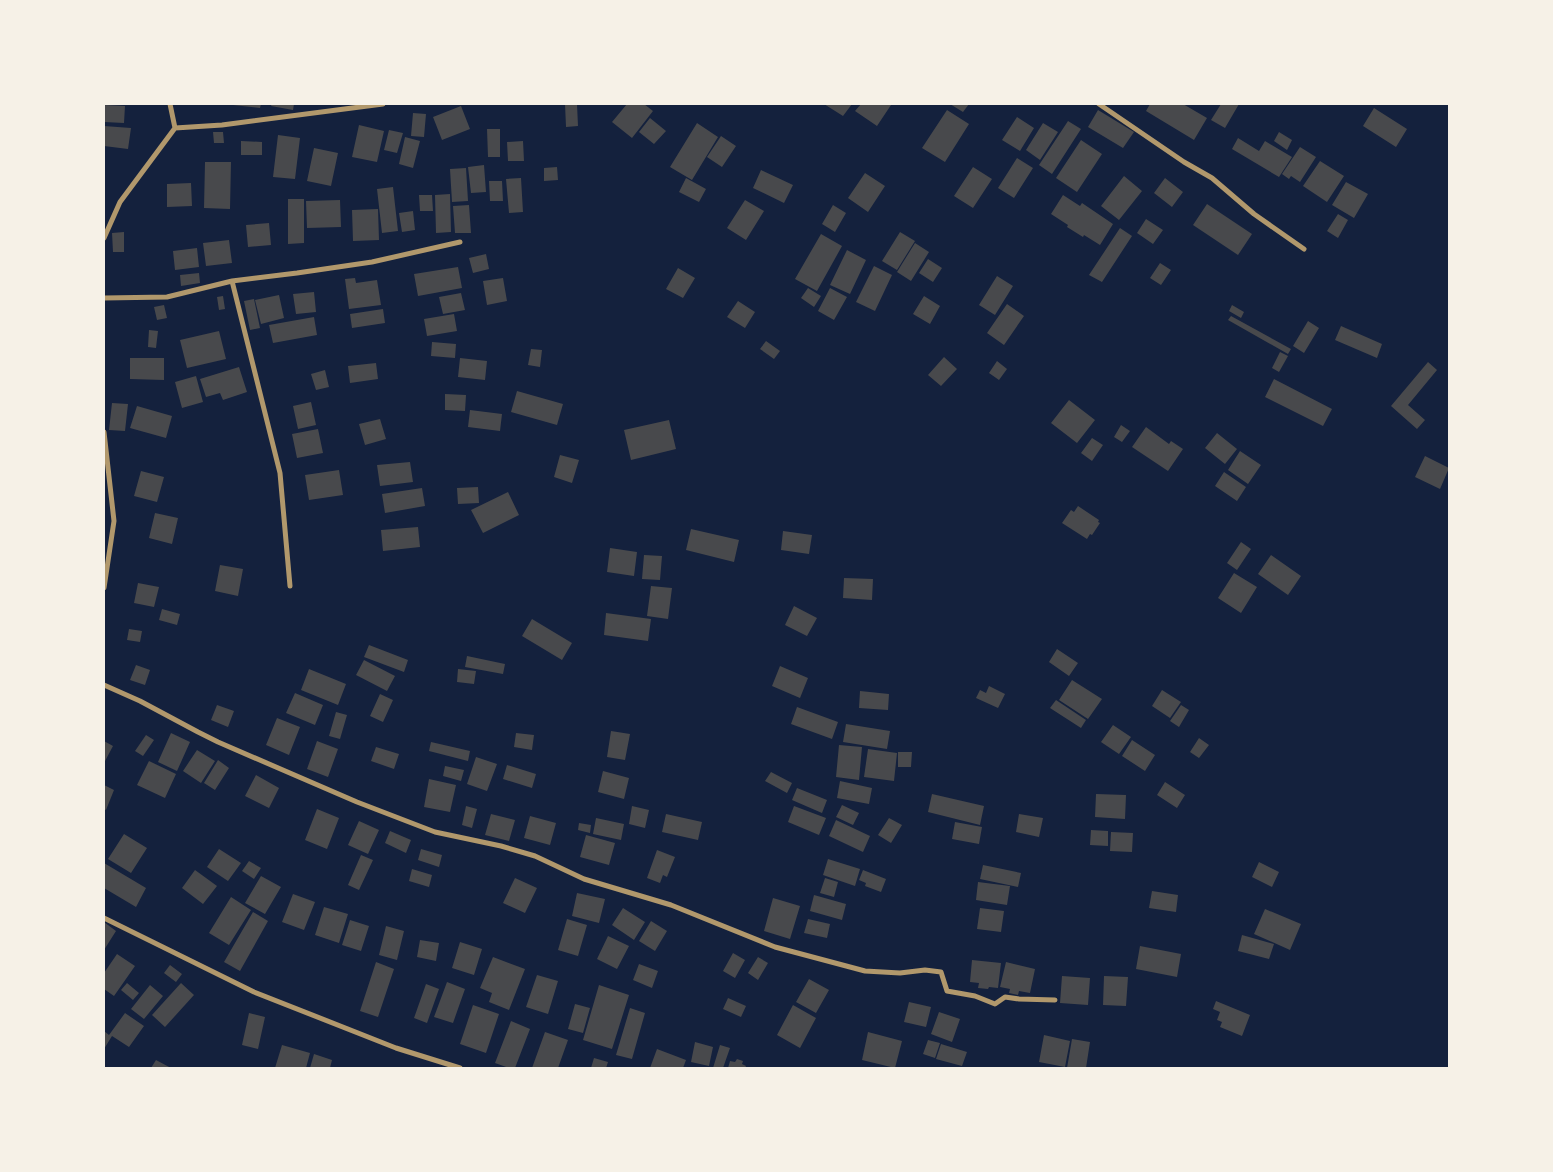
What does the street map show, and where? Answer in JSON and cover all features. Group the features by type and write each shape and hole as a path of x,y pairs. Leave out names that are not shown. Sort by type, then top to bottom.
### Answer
{"street":[{"path":"104,238 120,202 175,128 170,104"},
{"path":"175,128 222,125 383,104"},
{"path":"1099,104 1184,162 1212,178 1254,214 1304,249"},
{"path":"104,298 167,297 232,281 372,262 460,242"},
{"path":"232,281 280,473 290,586"},
{"path":"104,432 114,520 104,588"},
{"path":"104,685 218,742 376,809 435,832 535,856 584,879 671,905 775,947 865,971 900,974 925,970 941,972 946,991 975,996 995,1004 1005,997 1055,1000"},
{"path":"104,918 254,992 396,1048 460,1068"}],"building":[{"path":"233,104 261,104 260,108"},
{"path":"272,104 294,104 293,110 271,106"},
{"path":"565,104 577,104 578,126 566,127"},
{"path":"627,104 644,104 653,111 632,138 612,122"},
{"path":"824,104 852,104 843,116"},
{"path":"861,104 891,105 877,126 855,111"},
{"path":"950,104 969,104 963,112"},
{"path":"1150,104 1183,104 1207,118 1194,140 1146,111"},
{"path":"1221,104 1239,104 1225,128 1211,120"},
{"path":"104,105 125,106 124,123 104,122"},
{"path":"461,106 470,129 442,140 433,117"},
{"path":"1374,108 1407,129 1396,147 1363,126"},
{"path":"947,110 969,124 945,162 922,148"},
{"path":"1098,110 1134,132 1123,148 1088,127"},
{"path":"413,113 426,114 424,137 411,136"},
{"path":"1017,117 1034,128 1020,151 1002,140"},
{"path":"650,118 666,131 654,144 639,132"},
{"path":"1068,121 1081,129 1052,174 1039,165"},
{"path":"697,123 718,137 692,180 670,167"},
{"path":"1043,123 1058,132 1040,160 1026,150"},
{"path":"359,125 384,131 377,162 352,157"},
{"path":"104,126 131,128 128,149 104,146"},
{"path":"487,129 500,129 500,157 488,157"},
{"path":"389,130 403,133 397,153 384,150"},
{"path":"213,132 223,132 224,143 214,143"},
{"path":"1279,132 1292,140 1287,150 1274,141"},
{"path":"278,135 300,138 295,179 273,177"},
{"path":"721,136 736,146 722,167 707,157"},
{"path":"405,137 420,141 413,168 399,164"},
{"path":"1238,138 1259,151 1265,141 1292,157 1279,177 1232,149"},
{"path":"1081,140 1102,154 1077,192 1056,178"},
{"path":"241,141 262,142 262,155 241,155"},
{"path":"523,141 524,161 508,161 507,142"},
{"path":"1300,147 1316,157 1300,182 1291,176 1289,179 1282,174"},
{"path":"314,148 338,153 331,186 307,181"},
{"path":"1017,158 1033,168 1014,198 998,188"},
{"path":"1320,161 1344,176 1327,202 1303,186"},
{"path":"205,162 231,162 230,209 204,208"},
{"path":"484,165 486,192 471,193 468,167"},
{"path":"557,167 558,180 544,181 544,168"},
{"path":"973,167 992,179 973,208 954,196"},
{"path":"466,168 468,201 452,202 450,169"},
{"path":"761,170 793,185 784,203 753,188"},
{"path":"865,173 885,186 868,212 848,198"},
{"path":"1124,176 1142,191 1119,220 1101,206"},
{"path":"521,178 523,212 509,213 506,179"},
{"path":"686,178 706,189 699,202 679,192"},
{"path":"1165,178 1183,192 1172,207 1154,193"},
{"path":"489,181 502,181 503,201 490,201"},
{"path":"1346,182 1368,194 1354,218 1332,205"},
{"path":"191,183 192,206 167,207 167,184"},
{"path":"393,187 398,231 382,233 377,189"},
{"path":"450,194 451,232 436,233 435,195"},
{"path":"419,195 432,195 433,211 420,211"},
{"path":"1063,195 1080,206 1082,203 1113,224 1100,245 1067,227 1068,225 1051,214"},
{"path":"288,199 304,199 304,243 288,244"},
{"path":"340,200 341,227 307,228 306,201"},
{"path":"745,200 764,211 746,240 727,228"},
{"path":"1207,204 1252,234 1238,255 1193,225"},
{"path":"469,205 471,233 455,233 453,206"},
{"path":"833,205 846,213 835,232 822,224"},
{"path":"378,209 379,240 353,241 352,210"},
{"path":"413,211 415,230 402,232 399,213"},
{"path":"1338,214 1348,220 1338,238 1327,231"},
{"path":"1146,219 1163,230 1153,244 1137,233"},
{"path":"269,223 271,245 248,247 246,225"},
{"path":"1120,228 1132,236 1102,282 1089,275"},
{"path":"124,232 124,252 113,252 112,233"},
{"path":"900,232 915,241 897,270 882,261"},
{"path":"821,234 842,246 817,291 795,279"},
{"path":"229,240 232,263 206,266 203,243"},
{"path":"915,243 929,252 911,281 897,272"},
{"path":"197,248 199,267 175,270 173,251"},
{"path":"847,250 866,260 850,294 830,285"},
{"path":"486,254 489,269 473,273 469,258"},
{"path":"928,259 942,268 933,282 919,273"},
{"path":"1160,263 1171,270 1161,285 1150,278"},
{"path":"874,266 892,275 875,311 856,302"},
{"path":"458,267 462,288 418,296 414,274"},
{"path":"678,268 695,278 683,298 666,289"},
{"path":"199,273 200,283 181,286 180,275"},
{"path":"997,276 1013,286 995,315 979,305"},
{"path":"355,278 356,283 377,280 381,305 349,309 345,279"},
{"path":"503,278 507,301 487,305 483,281"},
{"path":"808,288 821,296 814,307 801,298"},
{"path":"830,288 847,297 834,320 818,311"},
{"path":"314,292 316,312 296,314 293,294"},
{"path":"461,293 465,310 443,314 439,297"},
{"path":"279,295 284,318 261,324 255,300"},
{"path":"223,296 225,309 219,310 217,297"},
{"path":"924,296 940,306 930,324 913,314"},
{"path":"254,299 260,328 250,330 244,301"},
{"path":"738,301 755,312 745,328 727,317"},
{"path":"1007,304 1024,316 1004,345 987,333"},
{"path":"164,305 167,318 157,320 154,307"},
{"path":"1232,305 1244,312 1241,318 1229,311"},
{"path":"383,309 385,323 352,328 350,314"},
{"path":"454,314 457,331 427,336 424,319"},
{"path":"1231,316 1291,349 1288,354 1228,320"},
{"path":"314,317 317,335 273,343 269,325"},
{"path":"1308,321 1319,328 1304,353 1293,346"},
{"path":"1341,326 1382,344 1377,358 1335,340"},
{"path":"149,330 158,331 156,348 148,347"},
{"path":"219,331 226,359 187,368 180,340"},
{"path":"766,341 780,351 774,359 760,349"},
{"path":"432,342 456,344 455,358 431,356"},
{"path":"531,349 542,350 540,367 528,365"},
{"path":"1280,352 1288,356 1279,372 1272,368"},
{"path":"944,357 957,369 941,386 928,375"},
{"path":"130,358 164,358 164,380 130,379"},
{"path":"460,358 487,361 485,380 458,377"},
{"path":"997,361 1007,369 999,380 989,373"},
{"path":"1428,362 1437,370 1408,405 1425,420 1417,429 1391,406"},
{"path":"376,363 378,379 350,383 348,366"},
{"path":"239,367 247,392 223,400 220,393 206,397 200,379"},
{"path":"325,370 329,387 316,390 311,374"},
{"path":"196,376 203,402 182,408 175,382"},
{"path":"1274,379 1332,409 1323,426 1265,397"},
{"path":"517,391 563,404 557,425 511,412"},
{"path":"445,394 466,395 465,411 445,410"},
{"path":"1069,400 1095,420 1077,443 1051,423"},
{"path":"311,402 316,425 298,429 293,406"},
{"path":"112,403 128,404 125,431 109,430"},
{"path":"137,406 172,416 166,438 130,428"},
{"path":"470,410 502,414 500,431 468,427"},
{"path":"380,419 386,439 365,445 359,424"},
{"path":"669,420 676,449 631,460 624,430"},
{"path":"1121,425 1130,431 1122,442 1114,437"},
{"path":"1146,427 1169,444 1171,441 1183,449 1168,471 1132,447"},
{"path":"318,429 323,453 297,458 292,434"},
{"path":"1217,433 1237,449 1225,464 1205,448"},
{"path":"1092,438 1103,445 1092,461 1081,453"},
{"path":"1240,451 1261,465 1248,484 1228,470"},
{"path":"560,455 579,460 572,483 554,477"},
{"path":"1425,456 1449,468 1440,489 1415,477"},
{"path":"410,462 413,482 380,486 377,465"},
{"path":"339,470 343,495 309,500 305,475"},
{"path":"141,471 164,477 157,502 134,496"},
{"path":"1224,472 1246,487 1237,501 1215,486"},
{"path":"478,487 479,503 458,504 457,488"},
{"path":"422,488 425,506 385,513 382,494"},
{"path":"508,492 519,515 483,533 471,510"},
{"path":"1078,506 1100,523 1087,539 1062,523 1071,510 1074,512"},
{"path":"155,513 178,518 172,544 149,538"},
{"path":"418,527 420,547 383,551 381,530"},
{"path":"691,529 739,540 734,562 686,550"},
{"path":"783,531 812,535 809,554 781,550"},
{"path":"1241,542 1251,549 1237,570 1227,563"},
{"path":"610,548 637,552 634,576 607,572"},
{"path":"644,555 662,556 660,580 642,579"},
{"path":"1271,555 1301,576 1288,595 1258,574"},
{"path":"220,565 243,569 238,596 215,591"},
{"path":"1234,573 1257,587 1241,613 1218,598"},
{"path":"844,578 873,579 872,600 843,598"},
{"path":"138,583 159,587 154,607 134,603"},
{"path":"651,586 672,588 668,619 647,616"},
{"path":"794,606 817,618 807,636 785,625"},
{"path":"162,609 180,614 177,625 159,620"},
{"path":"606,613 651,619 648,641 604,635"},
{"path":"532,619 572,643 562,660 522,636"},
{"path":"129,629 142,631 140,642 127,640"},
{"path":"369,645 408,660 404,672 364,657"},
{"path":"1057,649 1078,663 1069,676 1049,662"},
{"path":"467,656 505,664 503,674 465,667"},
{"path":"364,660 395,676 387,691 356,675"},
{"path":"136,665 150,670 145,685 130,680"},
{"path":"780,666 808,678 800,698 772,686"},
{"path":"309,669 346,684 338,705 301,690"},
{"path":"458,669 476,671 474,684 457,682"},
{"path":"1072,680 1102,699 1088,719 1059,700"},
{"path":"989,686 1005,694 998,708 976,698 980,690 986,693"},
{"path":"1162,690 1181,702 1170,718 1152,706"},
{"path":"860,691 889,694 888,710 859,708"},
{"path":"295,693 323,705 315,725 286,713"},
{"path":"380,694 393,700 383,722 370,716"},
{"path":"1056,700 1086,720 1081,728 1050,708"},
{"path":"217,705 234,711 228,727 211,720"},
{"path":"1181,705 1189,710 1179,727 1170,721"},
{"path":"797,707 838,722 832,739 791,724"},
{"path":"336,712 347,715 340,739 329,736"},
{"path":"277,718 300,727 289,755 266,745"},
{"path":"846,724 890,731 887,749 843,742"},
{"path":"1113,725 1131,737 1119,754 1101,742"},
{"path":"611,731 630,734 625,760 607,757"},
{"path":"171,733 190,742 177,771 158,762"},
{"path":"516,733 534,735 532,750 514,747"},
{"path":"146,735 154,740 143,756 135,751"},
{"path":"1199,738 1209,745 1199,758 1190,752"},
{"path":"1132,740 1155,755 1145,771 1122,756"},
{"path":"104,741 113,746 104,763"},
{"path":"317,741 338,749 328,777 307,769"},
{"path":"431,742 470,751 468,761 429,751"},
{"path":"839,745 862,747 859,780 836,777"},
{"path":"376,747 399,754 394,769 371,761"},
{"path":"868,749 897,753 894,781 864,777"},
{"path":"197,750 215,761 201,783 183,771"},
{"path":"898,752 912,752 911,767 898,767"},
{"path":"476,757 497,764 487,791 467,784"},
{"path":"218,760 229,768 215,790 204,783"},
{"path":"149,761 176,774 165,798 137,785"},
{"path":"507,765 536,774 532,788 503,779"},
{"path":"445,766 464,770 461,781 443,776"},
{"path":"603,771 629,778 624,799 598,792"},
{"path":"771,772 792,783 787,793 765,781"},
{"path":"256,775 279,788 269,808 245,796"},
{"path":"429,779 456,785 450,812 424,807"},
{"path":"840,781 872,788 869,804 837,798"},
{"path":"1165,782 1185,795 1177,808 1157,795"},
{"path":"104,785 114,790 106,810 104,809"},
{"path":"797,788 827,800 822,813 792,800"},
{"path":"932,794 984,806 980,825 928,812"},
{"path":"1096,794 1126,795 1125,819 1095,817"},
{"path":"842,805 859,813 853,825 836,817"},
{"path":"466,806 477,809 472,828 462,825"},
{"path":"632,806 649,810 645,828 629,824"},
{"path":"794,806 826,818 819,835 788,822"},
{"path":"317,809 339,818 327,849 305,840"},
{"path":"491,814 515,820 509,841 485,835"},
{"path":"666,814 702,822 698,840 662,832"},
{"path":"1019,814 1043,818 1039,837 1016,832"},
{"path":"530,816 556,823 550,845 524,838"},
{"path":"596,818 624,824 621,840 593,834"},
{"path":"889,818 902,825 891,843 878,835"},
{"path":"836,820 870,836 863,852 829,836"},
{"path":"359,821 379,830 368,854 348,845"},
{"path":"955,822 982,827 979,844 952,839"},
{"path":"579,823 591,825 590,833 578,830"},
{"path":"1091,830 1108,831 1108,846 1090,845"},
{"path":"390,831 411,840 406,853 385,843"},
{"path":"1111,832 1133,833 1132,852 1110,851"},
{"path":"124,834 147,848 131,873 108,859"},
{"path":"586,835 615,843 609,865 580,857"},
{"path":"219,849 241,863 228,881 207,867"},
{"path":"421,849 442,855 439,867 418,860"},
{"path":"657,850 675,857 667,877 663,875 660,883 647,878"},
{"path":"361,855 373,860 359,890 348,885"},
{"path":"828,859 860,869 855,886 823,875"},
{"path":"249,861 261,868 254,879 242,871"},
{"path":"1259,862 1279,872 1272,887 1252,877"},
{"path":"104,863 146,888 136,907 104,888"},
{"path":"983,865 1021,873 1018,887 980,879"},
{"path":"412,869 432,875 429,887 409,881"},
{"path":"195,870 217,886 203,904 182,888"},
{"path":"863,870 886,879 881,892 865,886 866,883 859,880"},
{"path":"261,876 281,887 265,914 245,903"},
{"path":"515,878 537,888 525,913 503,903"},
{"path":"825,878 838,882 834,897 820,893"},
{"path":"978,882 1010,886 1007,905 976,900"},
{"path":"1152,891 1178,895 1176,912 1149,908"},
{"path":"577,893 605,899 599,923 572,916"},
{"path":"293,894 315,902 304,930 282,922"},
{"path":"814,895 846,904 842,920 810,911"},
{"path":"231,897 251,910 229,945 209,933"},
{"path":"773,898 800,906 790,939 764,931"},
{"path":"324,907 348,914 339,943 315,935"},
{"path":"623,908 645,922 634,940 612,925"},
{"path":"980,908 1004,911 1001,932 977,929"},
{"path":"1265,909 1301,924 1290,950 1254,934"},
{"path":"253,912 268,921 240,971 224,962"},
{"path":"567,919 587,925 578,956 558,950"},
{"path":"808,919 830,924 827,938 804,933"},
{"path":"350,920 369,926 361,951 342,945"},
{"path":"651,921 667,931 655,951 639,941"},
{"path":"104,922 116,931 104,950"},
{"path":"386,926 404,931 397,960 379,955"},
{"path":"1242,935 1274,944 1269,959 1238,951"},
{"path":"608,936 629,946 617,969 597,959"},
{"path":"420,940 439,943 436,961 417,957"},
{"path":"460,942 482,949 474,975 452,968"},
{"path":"1140,946 1181,954 1177,977 1136,969"},
{"path":"733,953 745,960 735,978 723,971"},
{"path":"117,954 135,966 114,996 104,989 104,973"},
{"path":"493,957 525,969 509,1010 489,1002 492,993 480,988"},
{"path":"758,957 768,963 758,980 748,973"},
{"path":"972,960 1001,963 998,988 978,988 979,983 970,982"},
{"path":"376,962 394,969 378,1017 360,1011"},
{"path":"1006,962 1035,969 1030,993 1019,991 1018,995 1009,993 1010,989 1000,987"},
{"path":"639,964 658,971 652,988 633,980"},
{"path":"170,965 182,974 176,982 164,973"},
{"path":"537,975 558,981 548,1014 526,1007"},
{"path":"1062,976 1090,978 1088,1005 1060,1003"},
{"path":"1104,976 1128,977 1126,1006 1103,1005"},
{"path":"809,979 829,990 816,1013 796,1002"},
{"path":"447,982 465,989 453,1023 434,1017"},
{"path":"127,983 139,993 133,1000 121,990"},
{"path":"181,983 194,995 165,1027 152,1015"},
{"path":"426,984 439,989 427,1023 414,1018"},
{"path":"150,985 163,996 144,1019 131,1009"},
{"path":"599,985 629,995 612,1049 583,1040"},
{"path":"728,998 746,1006 741,1017 723,1009"},
{"path":"1216,1001 1250,1015 1242,1036 1220,1027 1222,1022 1217,1020 1220,1012 1213,1009"},
{"path":"909,1002 931,1007 926,1027 904,1022"},
{"path":"575,1004 590,1008 583,1033 568,1029"},
{"path":"473,1005 499,1014 486,1053 460,1044"},
{"path":"793,1005 816,1018 800,1048 777,1035"},
{"path":"630,1008 645,1013 632,1059 616,1055"},
{"path":"939,1012 960,1019 952,1042 931,1034"},
{"path":"125,1013 144,1026 129,1047 112,1036 104,1049 104,1031 109,1035"},
{"path":"249,1013 265,1017 258,1049 242,1045"},
{"path":"511,1021 530,1029 515,1068 495,1063"},
{"path":"545,1032 568,1040 558,1068 532,1068"},
{"path":"868,1032 902,1041 895,1068 862,1060"},
{"path":"1044,1035 1070,1041 1065,1067 1039,1062"},
{"path":"1072,1039 1090,1042 1086,1068 1067,1068"},
{"path":"928,1040 940,1043 935,1058 923,1054"},
{"path":"695,1042 713,1047 709,1066 691,1062"},
{"path":"941,1044 967,1052 962,1066 936,1059"},
{"path":"282,1045 310,1053 306,1068 275,1068"},
{"path":"720,1045 730,1048 723,1068 713,1068"},
{"path":"657,1049 686,1060 683,1068 650,1068"},
{"path":"314,1054 332,1060 330,1068 310,1068"},
{"path":"594,1058 608,1062 606,1068 591,1068"},
{"path":"737,1059 743,1061 745,1068 728,1068 730,1061 735,1062"},
{"path":"156,1060 171,1068 151,1068"}]}
